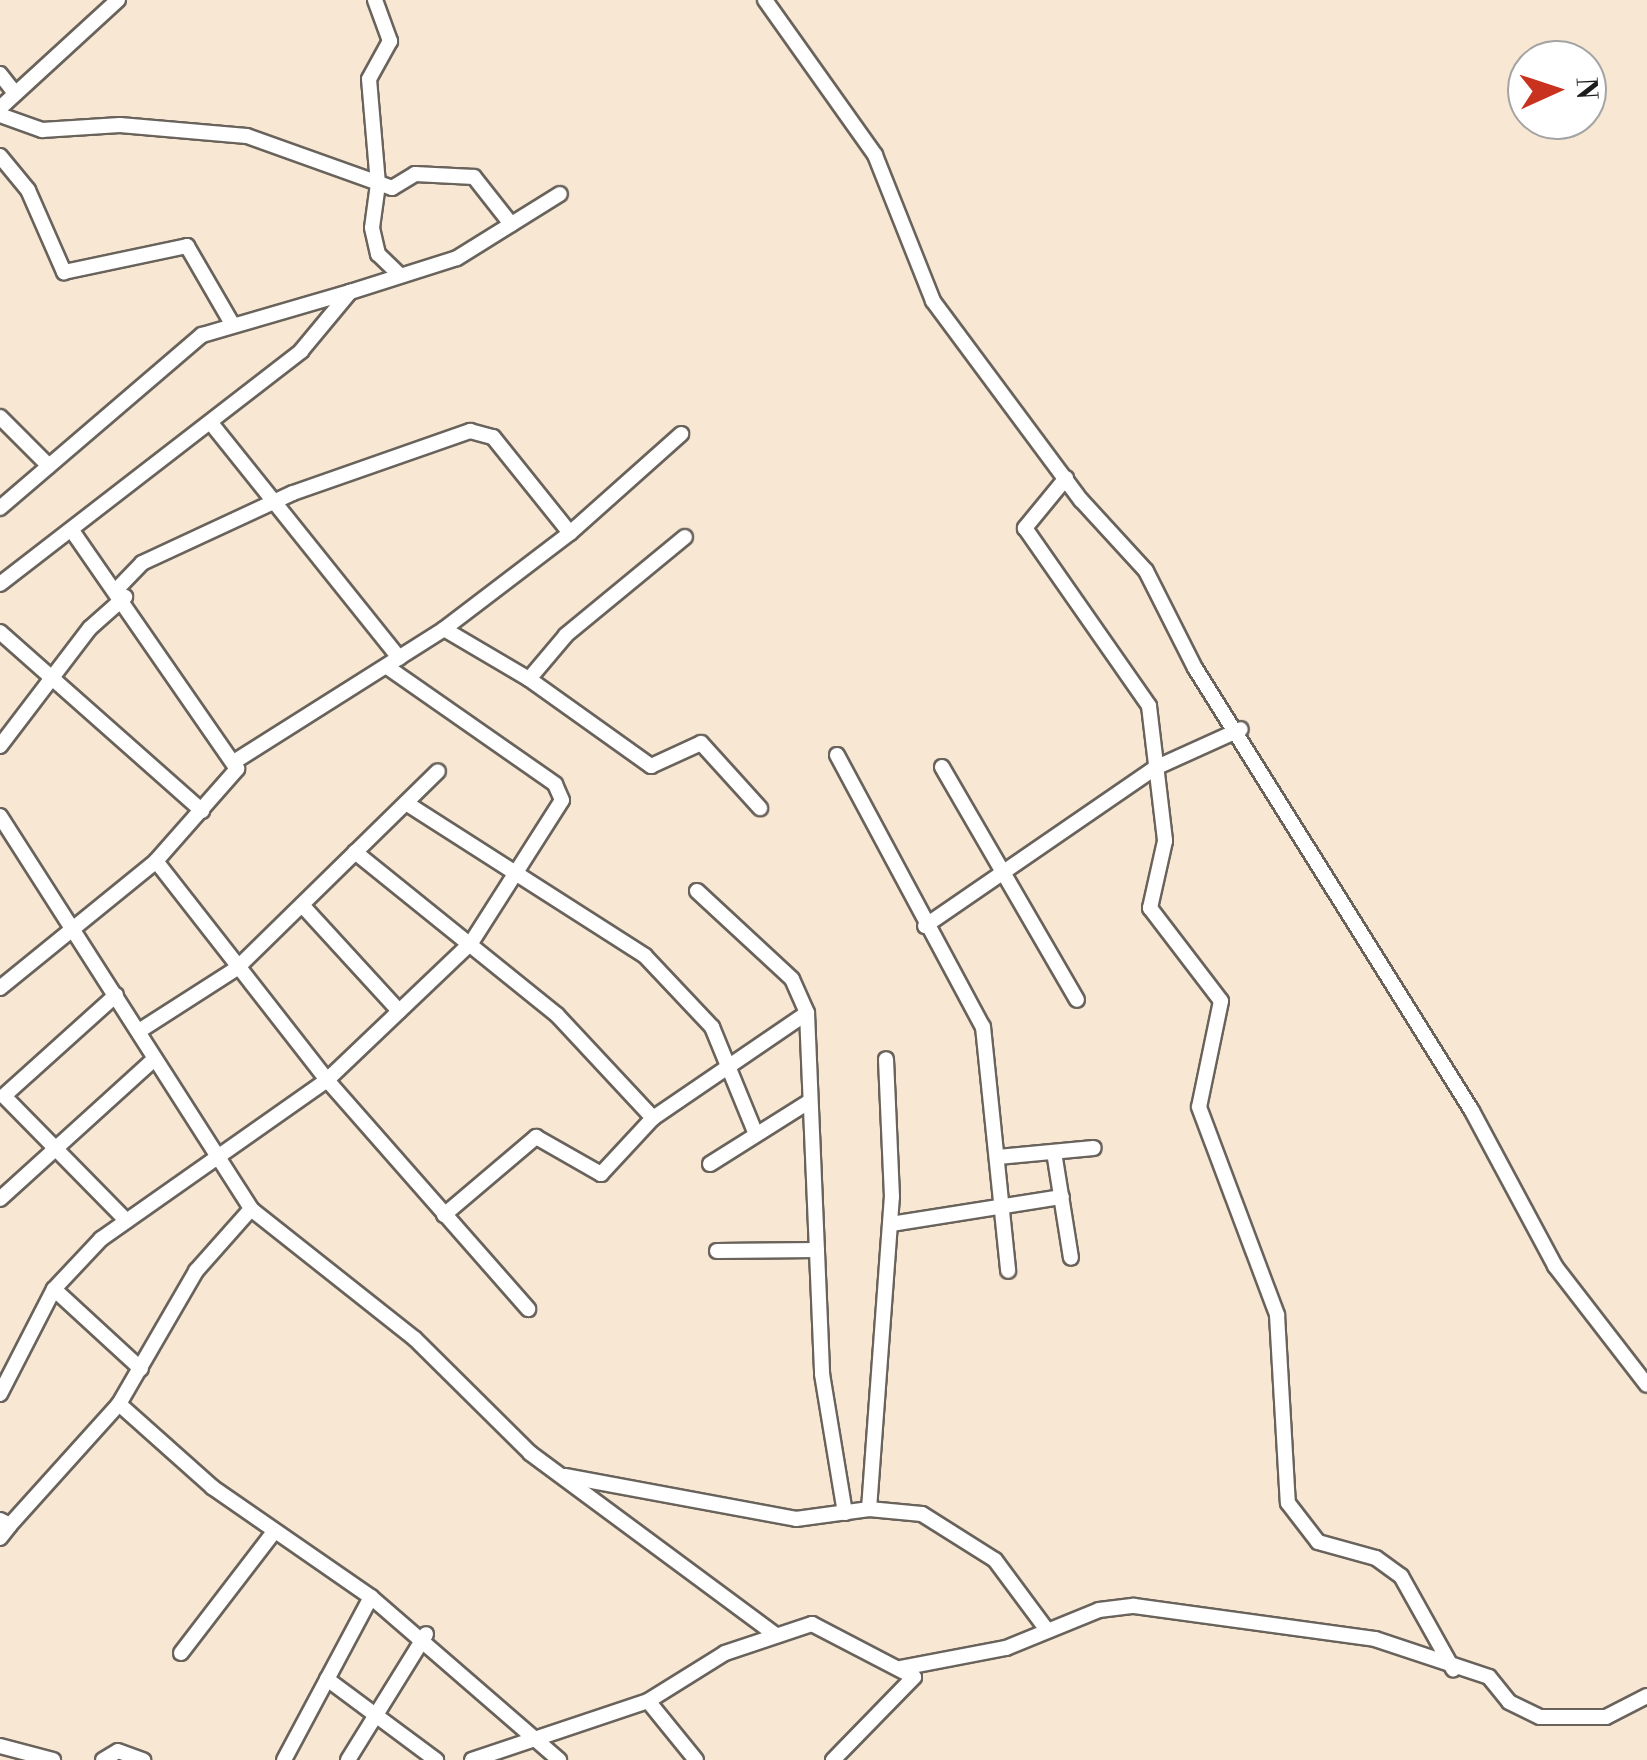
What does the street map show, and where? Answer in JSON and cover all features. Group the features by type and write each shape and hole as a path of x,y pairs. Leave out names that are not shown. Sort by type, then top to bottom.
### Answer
{"street":[{"path":"118,0 14,92 0,112 42,130 120,124 247,136 392,188 414,174 474,177 511,224"},
{"path":"375,0 390,41 368,79 378,184 374,247 398,273"},
{"path":"765,0 874,155 933,301 1066,478 1146,571 1188,655 1241,730 1376,966 1472,1111 1555,1266 1647,1384"},
{"path":"0,74 14,92"},
{"path":"0,156 28,190 64,272 187,246 230,322"},
{"path":"0,508 202,336 230,322 350,292 398,273 457,258 560,194"},
{"path":"0,584 319,335 350,292"},
{"path":"0,417 49,466"},
{"path":"0,1394 54,1290 126,1220 218,1152 327,1080 471,943 561,790 393,663 278,500 211,423"},
{"path":"0,746 142,562 404,448 482,430 570,533"},
{"path":"236,760 444,629 570,533 681,434"},
{"path":"1066,478 1026,532 1150,706 1165,852 1150,908 1221,1001 1200,1107 1277,1315 1288,1503 1318,1542 1376,1558 1400,1576 1453,1669"},
{"path":"0,988 72,936 156,861 232,782 236,760 122,592 72,531"},
{"path":"529,680 566,635 685,536"},
{"path":"444,629 529,680 651,766 690,740 701,743 760,808"},
{"path":"0,632 202,811"},
{"path":"925,926 1001,869 1156,768 1241,730"},
{"path":"837,755 925,926 983,1027 1008,1271"},
{"path":"942,767 1077,1000"},
{"path":"139,1031 237,968 438,771"},
{"path":"406,803 645,956 732,1062 755,1132"},
{"path":"0,816 72,936 116,995 152,1061 218,1152 251,1209 414,1338 564,1476 776,1635"},
{"path":"355,852 557,1015 652,1118"},
{"path":"156,861 327,1080 528,1309"},
{"path":"697,892 792,979 807,1012 822,1374 846,1513"},
{"path":"302,905 399,1011"},
{"path":"116,995 5,1093 56,1141 126,1220"},
{"path":"444,1215 530,1139 600,1174 652,1118 807,1012"},
{"path":"869,1509 891,1224 886,1060"},
{"path":"0,1200 56,1141 152,1061"},
{"path":"710,1164 755,1132 810,1102"},
{"path":"998,1157 1094,1148"},
{"path":"1054,1152 1072,1258"},
{"path":"891,1224 1062,1198"},
{"path":"0,1538 5,1522 119,1404 196,1271 251,1209"},
{"path":"717,1251 817,1250"},
{"path":"54,1290 141,1368"},
{"path":"119,1404 274,1532 371,1597 425,1640 532,1740 559,1760"},
{"path":"564,1476 796,1519 869,1509 952,1526 995,1560 1047,1630"},
{"path":"181,1653 274,1532"},
{"path":"284,1760 371,1597"},
{"path":"901,1668 1047,1630 1112,1608 1198,1608 1311,1636 1354,1634 1489,1678 1520,1710 1563,1720 1606,1717 1647,1696"},
{"path":"472,1760 648,1701 721,1655 812,1624 901,1668 913,1680 834,1760"},
{"path":"348,1760 425,1640"},
{"path":"327,1679 436,1760"},
{"path":"648,1701 696,1760"},
{"path":"0,1746 53,1760"},
{"path":"102,1760 118,1752 142,1760"}]}
